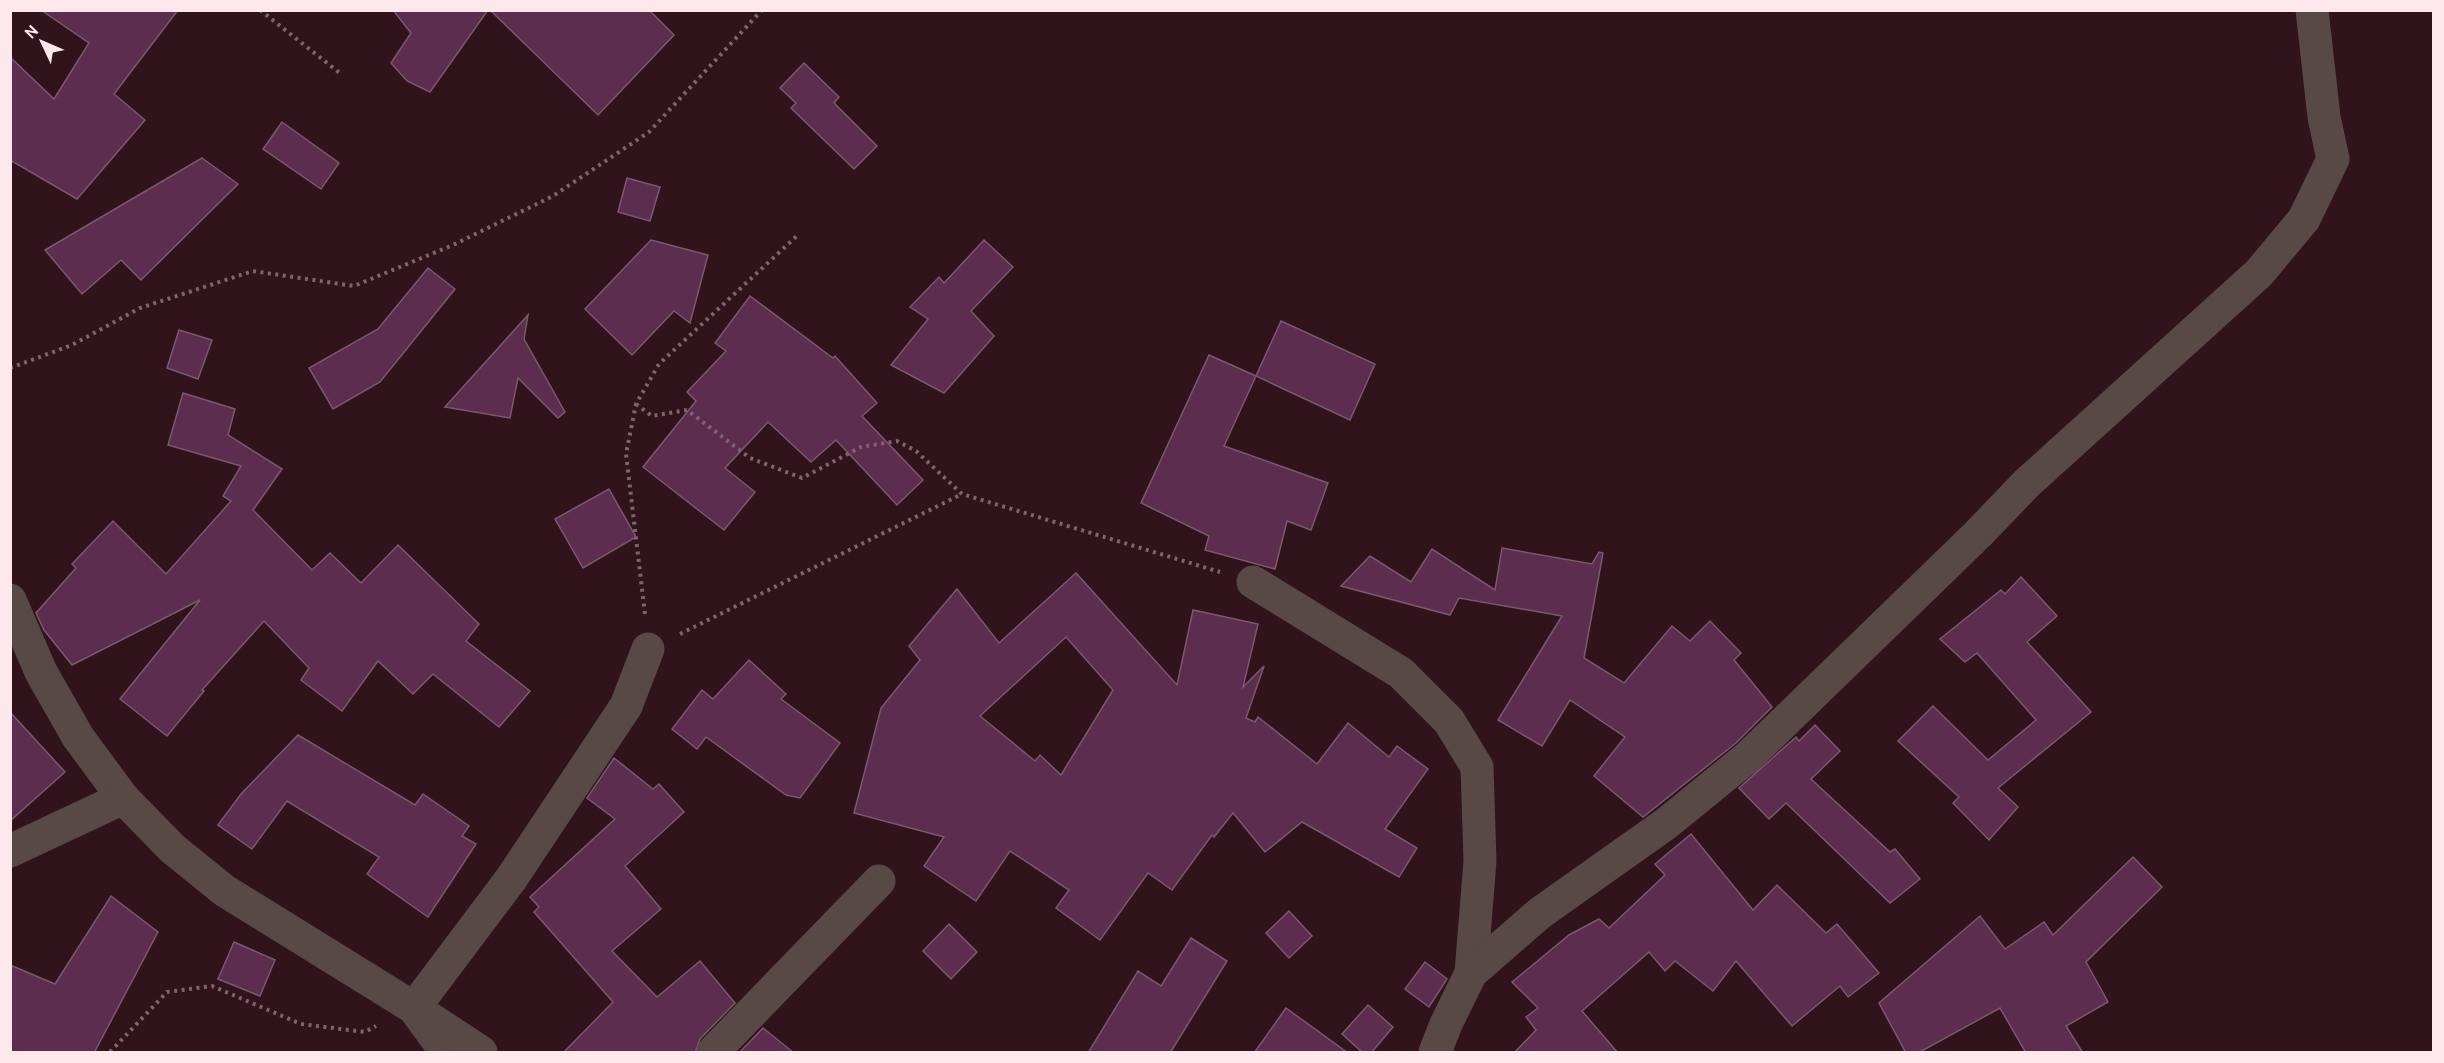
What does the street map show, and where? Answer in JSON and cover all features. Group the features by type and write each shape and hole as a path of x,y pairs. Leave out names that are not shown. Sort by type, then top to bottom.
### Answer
{"street":[{"path":"1471,973 1539,913 1667,823 1748,757 2026,483 2259,273 2304,219 2333,159 2321,96 2312,10"},
{"path":"1253,582 1401,673 1449,721 1478,767 1480,861 1471,973 1446,1023 1435,1053"},
{"path":"10,600 41,672 78,737 123,798 173,849 225,891 414,1008 481,1053"},
{"path":"414,1008 511,879 626,706 648,649"},
{"path":"10,851 123,798"},
{"path":"713,1053 879,882"},
{"path":"414,1008 446,1053"}],"path":[{"path":"260,10 341,74"},
{"path":"10,368 72,345 140,308 253,271 354,286 453,245 553,196 649,132 762,10"},
{"path":"799,234 659,364 636,404 626,454 642,577 648,649 962,494"},
{"path":"636,404 652,416 687,410 750,458 802,478 861,447 897,441 916,451 962,494 1253,582"},
{"path":"110,1053 167,992 212,986 301,1023 365,1032 414,1008"}],"building":[{"path":"41,10 178,10 114,94 145,120 77,199 10,160 10,57 54,99 89,43"},
{"path":"393,10 488,10 430,92 407,81 391,63 411,33"},
{"path":"490,10 649,10 674,35 598,115"},
{"path":"804,63 839,97 834,103 877,146 854,169 791,108 796,103 780,88"},
{"path":"282,122 339,163 321,189 263,149"},
{"path":"202,158 238,184 141,280 121,260 82,294 45,250"},
{"path":"627,178 660,187 650,221 618,212"},
{"path":"651,240 708,255 690,323 674,311 632,355 585,309"},
{"path":"984,240 1013,267 971,311 994,336 944,393 891,365 928,319 910,307 939,277 944,283"},
{"path":"428,268 455,289 380,382 333,409 309,368 378,329"},
{"path":"750,296 833,358 835,356 877,403 862,416 923,480 897,505 836,440 811,462 768,422 725,468 755,492 724,530 643,467 696,401 687,392 726,351 715,343"},
{"path":"528,315 524,339 565,412 558,418 518,378 510,418 445,407"},
{"path":"1281,321 1375,364 1350,420 1256,376"},
{"path":"179,330 212,340 198,379 167,368"},
{"path":"1209,355 1256,376 1224,446 1328,483 1311,530 1287,521 1275,569 1205,550 1209,536 1141,503"},
{"path":"183,393 235,409 228,435 282,469 253,510 312,570 330,553 361,583 398,545 479,624 466,641 530,691 499,727 433,674 413,694 378,661 342,711 301,680 309,668 264,621 202,690 204,691 167,736 120,699 200,600 72,665 44,630 36,613 76,568 72,564 113,521 166,574 231,501 223,496 241,466 168,445"},
{"path":"609,489 636,537 583,568 555,519"},
{"path":"1502,548 1592,564 1599,552 1603,553 1584,658 1624,683 1672,626 1690,641 1710,621 1741,653 1734,660 1772,707 1736,743 1643,817 1594,776 1625,737 1570,700 1542,746 1498,720 1562,616 1459,598 1450,615 1341,586 1370,556 1411,582 1432,549 1495,590"},
{"path":"1076,573 1177,685 1193,610 1258,624 1243,687 1264,666 1246,718 1255,722 1258,717 1317,764 1348,723 1389,757 1397,746 1428,769 1385,829 1417,848 1399,877 1302,822 1265,852 1233,813 1214,837 1212,835 1172,890 1148,873 1100,940 1056,908 1069,890 1010,851 976,901 924,866 944,837 854,813 881,708 920,660 909,646 957,589 999,643","holes":["1066,637 1113,690 1061,775 1040,755 1035,761 980,716"]},
{"path":"2021,577 2057,616 2027,642 2091,712 1998,788 2018,807 1989,840 1953,803 1959,797 1898,741 1933,706 1988,760 2036,720 1977,653 1965,662 1940,639 2001,590 2005,594"},
{"path":"749,660 786,694 781,699 840,743 800,798 786,795 706,737 697,749 672,729 702,690 713,699"},
{"path":"10,712 65,772 10,821"},
{"path":"1815,725 1840,751 1811,779 1890,852 1895,849 1920,879 1890,903 1786,803 1769,819 1739,788 1796,737 1799,741"},
{"path":"298,735 415,805 423,794 469,826 462,836 476,844 428,917 367,874 379,857 287,801 252,849 218,825 241,794"},
{"path":"614,758 653,789 659,784 684,812 625,866 661,909 612,951 657,997 700,961 735,1003 700,1039 695,1053 563,1053 613,1002 534,912 539,907 530,897 615,819 587,798"},
{"path":"1691,834 1753,910 1777,885 1826,933 1837,924 1879,973 1848,997 1840,986 1792,1026 1736,961 1713,991 1675,961 1665,971 1649,952 1582,1011 1618,1053 1514,1053 1536,1030 1526,1017 1538,1008 1512,982 1569,935 1599,919 1609,928 1665,875 1655,864"},
{"path":"2133,857 2162,887 2086,962 2108,1002 2066,1026 2083,1053 2026,1053 2000,1008 1918,1053 1906,1053 1879,1003 1980,916 2005,949 2044,922 2053,935"},
{"path":"111,896 158,932 94,1053 10,1053 10,965 55,984"},
{"path":"1289,911 1312,936 1289,958 1266,933"},
{"path":"949,924 977,952 951,979 923,951"},
{"path":"1191,938 1227,961 1170,1053 1088,1053 1138,971 1161,986"},
{"path":"234,942 275,960 260,996 218,979"},
{"path":"1425,962 1447,979 1429,1007 1405,989"},
{"path":"1368,1005 1393,1027 1371,1053 1363,1053 1342,1034"},
{"path":"1286,1008 1348,1053 1254,1053"},
{"path":"763,1028 794,1053 739,1053"}]}
